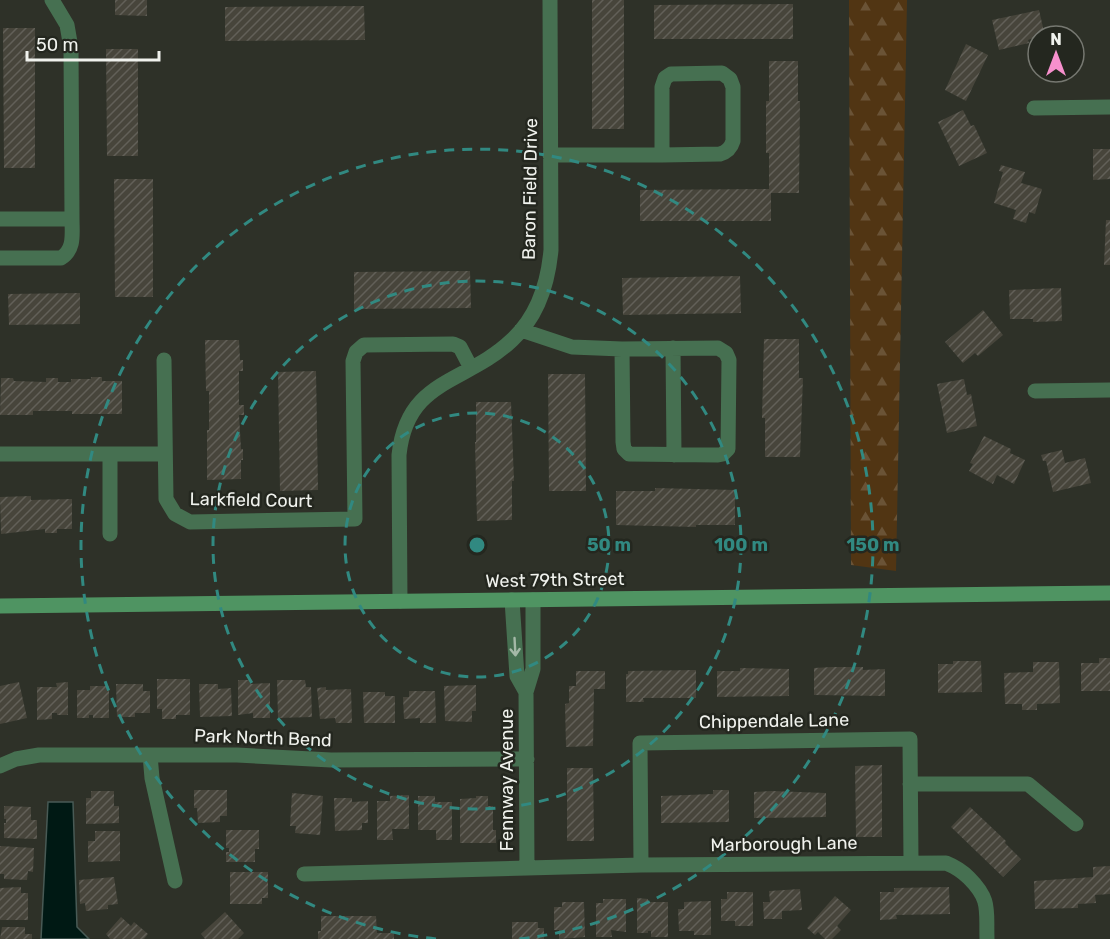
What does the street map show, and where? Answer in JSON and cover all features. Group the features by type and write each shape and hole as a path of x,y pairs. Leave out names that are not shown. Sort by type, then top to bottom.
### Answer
{"main road":[{"name":"West 79th Street","path":"0,606 1110,593"}],"street":[{"path":"0,258 61,258 72,246 71,48 67,25 52,0"},
{"name":"Baron Field Drive","path":"400,602 399,455 403,434 413,411 429,392 501,350 521,330 537,305 549,267 551,250 550,0"},
{"path":"550,155 662,155 720,154 728,151 733,141 733,98 731,81 727,76 722,73 671,74 665,78 662,87 662,155"},
{"path":"1035,108 1110,107"},
{"path":"0,219 72,219"},
{"path":"521,330 572,347 718,348 726,353 729,360 728,449 718,455 634,456 624,449 622,349"},
{"name":"Larkfield Court","path":"164,360 166,499 172,511 190,522 355,519 353,361 356,352 364,345 453,344 460,347 471,368"},
{"path":"673,348 674,455"},
{"path":"1035,391 1110,390"},
{"path":"0,454 165,454"},
{"path":"110,454 110,534"},
{"name":"Fennway Avenue","path":"512,600 517,676 526,692"},
{"name":"Fennway Avenue","path":"527,868 526,692 533,669 533,600"},
{"name":"Chippendale Lane","path":"641,866 640,742 910,739 911,862"},
{"name":"Park North Bend","path":"0,766 16,759 39,755 237,754 331,760 527,759"},
{"path":"150,755 152,778 175,881"},
{"path":"910,784 1028,784 1076,824"},
{"name":"Marborough Lane","path":"304,874 641,866 946,863 957,867 979,888 986,903 987,939"}],"green space":[{"path":"849,0 907,0 896,571 851,565"}],"water":[{"path":"48,802 73,802 77,927 89,939 41,939"}],"building":[{"path":"115,0 147,0 147,16 115,15"},
{"path":"592,0 624,0 624,129 592,129"},
{"path":"793,4 793,39 654,39 654,5"},
{"path":"364,6 365,40 225,41 225,7"},
{"path":"1039,10 1042,24 1026,24 1026,44 999,50 992,20"},
{"path":"3,28 35,28 35,168 4,168"},
{"path":"966,44 988,55 966,101 945,90"},
{"path":"106,49 138,49 138,156 107,156"},
{"path":"769,61 798,61 799,193 771,193 771,221 640,221 640,190 769,189 766,101 769,101"},
{"path":"963,110 971,126 974,125 987,153 959,166 938,122"},
{"path":"1093,149 1110,149 1110,179 1093,180"},
{"path":"1001,165 1025,172 1021,183 1042,189 1035,214 1029,212 1026,223 1013,219 1016,210 994,203 1003,172 999,171"},
{"path":"114,179 153,179 153,297 115,297"},
{"path":"1106,220 1110,220 1110,265 1104,265"},
{"path":"470,271 471,308 354,309 354,272"},
{"path":"740,276 741,313 623,315 622,278"},
{"path":"1061,288 1062,321 1033,322 1033,319 1010,319 1009,290"},
{"path":"80,293 80,324 9,325 8,294"},
{"path":"983,310 1003,335 978,356 975,353 963,363 945,342"},
{"path":"764,339 799,339 799,378 803,378 800,457 765,457 765,418 762,418"},
{"path":"205,340 239,340 243,371 239,371 239,405 244,405 244,415 239,415 241,449 243,449 241,479 207,480 209,391 206,391"},
{"path":"316,371 318,490 280,491 278,372"},
{"path":"548,374 585,374 586,491 549,491"},
{"path":"91,377 102,377 102,381 122,381 122,414 33,411 33,415 0,415 1,378 13,378 14,381 46,382 46,378 58,378 58,382 71,382 71,379 91,379"},
{"path":"964,379 967,395 971,394 977,426 947,433 937,384"},
{"path":"476,402 511,402 514,481 512,481 512,520 477,521"},
{"path":"984,436 1011,449 1010,453 1025,460 1014,484 997,475 993,484 969,471 973,464 970,463"},
{"path":"1062,450 1065,463 1085,458 1091,483 1053,492 1046,461 1043,461 1041,455"},
{"path":"655,488 735,490 735,525 696,525 696,527 616,525 616,491 655,491"},
{"path":"31,496 31,500 72,499 72,529 57,529 57,533 45,533 45,529 1,534 0,497"},
{"path":"1099,658 1110,658 1110,691 1081,691 1081,663 1099,663"},
{"path":"953,661 981,661 982,692 938,693 938,664 953,664"},
{"path":"1033,662 1059,662 1060,703 1037,704 1037,710 1022,710 1022,704 1005,704 1004,673 1033,672"},
{"path":"863,667 863,670 885,669 885,696 814,695 814,668"},
{"path":"740,668 789,669 789,696 717,697 717,671 740,671"},
{"path":"696,670 696,698 643,698 644,702 626,702 626,674 628,671"},
{"path":"576,671 605,671 605,689 594,689 593,746 566,747 565,704 569,703 569,686 576,686"},
{"path":"157,679 190,679 190,715 176,715 176,719 162,719 162,709 157,709"},
{"path":"238,680 250,680 251,684 270,683 270,718 253,718 253,713 238,715"},
{"path":"277,680 305,680 306,687 311,687 312,717 278,718"},
{"path":"19,682 27,718 0,724 0,686"},
{"path":"68,682 68,715 52,713 52,719 37,720 37,687 57,687 56,683"},
{"path":"116,684 143,684 143,691 150,691 150,713 135,713 135,717 117,717"},
{"path":"199,684 218,684 218,689 231,688 232,716 200,717"},
{"path":"476,685 476,711 472,711 472,722 445,721 444,686"},
{"path":"90,686 109,686 109,718 93,718 93,715 89,715 89,718 77,718 77,690 90,690"},
{"path":"326,687 326,690 351,689 352,723 336,723 335,718 320,719 317,688"},
{"path":"409,691 435,691 436,723 420,723 420,718 404,719 403,697 409,697"},
{"path":"363,692 385,692 385,696 395,696 395,723 364,723"},
{"path":"882,765 882,837 856,837 855,766"},
{"path":"567,768 593,768 594,841 567,841"},
{"path":"194,790 227,790 227,816 220,816 220,822 198,823 197,808 194,808"},
{"path":"713,790 729,790 729,822 661,823 661,796 713,794"},
{"path":"91,791 114,791 114,806 119,806 119,823 86,824 86,798 91,798"},
{"path":"754,792 826,793 826,817 754,818"},
{"path":"292,793 323,796 320,835 295,833 296,826 290,826"},
{"path":"409,795 409,829 392,829 393,840 377,840 377,801 390,801 390,796"},
{"path":"418,796 435,796 435,802 452,802 452,840 436,840 436,830 418,830"},
{"path":"476,796 488,796 488,806 493,806 493,830 496,830 496,843 460,843 460,799 476,798"},
{"path":"334,798 352,798 352,802 368,801 368,823 362,823 362,830 335,831"},
{"path":"4,806 31,807 31,820 37,820 37,839 4,838 6,819 4,819"},
{"path":"970,807 1006,841 1005,843 1021,859 1003,877 951,827"},
{"path":"226,830 259,830 259,849 255,849 255,862 226,862 226,852 229,852 229,848 226,848"},
{"path":"95,831 120,831 120,861 88,862 88,841 95,841"},
{"path":"0,846 34,848 33,872 28,871 27,880 4,879 4,874 0,874"},
{"path":"1110,866 1110,894 1095,895 1096,903 1078,904 1078,908 1035,909 1034,881 1093,877 1093,867"},
{"path":"230,872 268,872 268,898 262,898 262,904 230,904"},
{"path":"114,877 118,904 108,905 108,909 86,911 85,903 80,904 79,880"},
{"path":"21,887 21,893 28,893 28,920 0,920 0,888"},
{"path":"949,887 950,914 896,915 897,919 880,920 880,892 894,892 894,888"},
{"path":"800,889 802,910 782,911 782,919 764,919 763,902 770,902 769,891"},
{"path":"727,892 753,892 753,926 735,926 735,921 721,921 721,899 727,899"},
{"path":"835,896 851,910 837,926 841,930 832,939 825,939 818,932 815,935 807,928"},
{"path":"637,898 648,899 648,902 668,902 668,937 651,937 651,931 637,933"},
{"path":"603,899 626,899 626,932 611,930 612,937 596,937 596,903 603,903"},
{"path":"711,901 711,935 694,935 694,931 679,931 678,909 684,909 684,902"},
{"path":"562,902 584,902 585,937 559,939 559,930 554,930 554,907 562,907"},
{"path":"225,912 244,933 238,939 205,939 201,934"},
{"path":"321,916 376,916 377,933 394,933 394,939 318,939 318,931 321,931"},
{"path":"121,917 131,926 134,922 148,934 144,939 110,939 106,934"},
{"path":"512,922 538,922 538,928 544,928 544,939 512,939"},
{"path":"2,927 25,927 25,934 32,934 32,939 0,939"}]}
